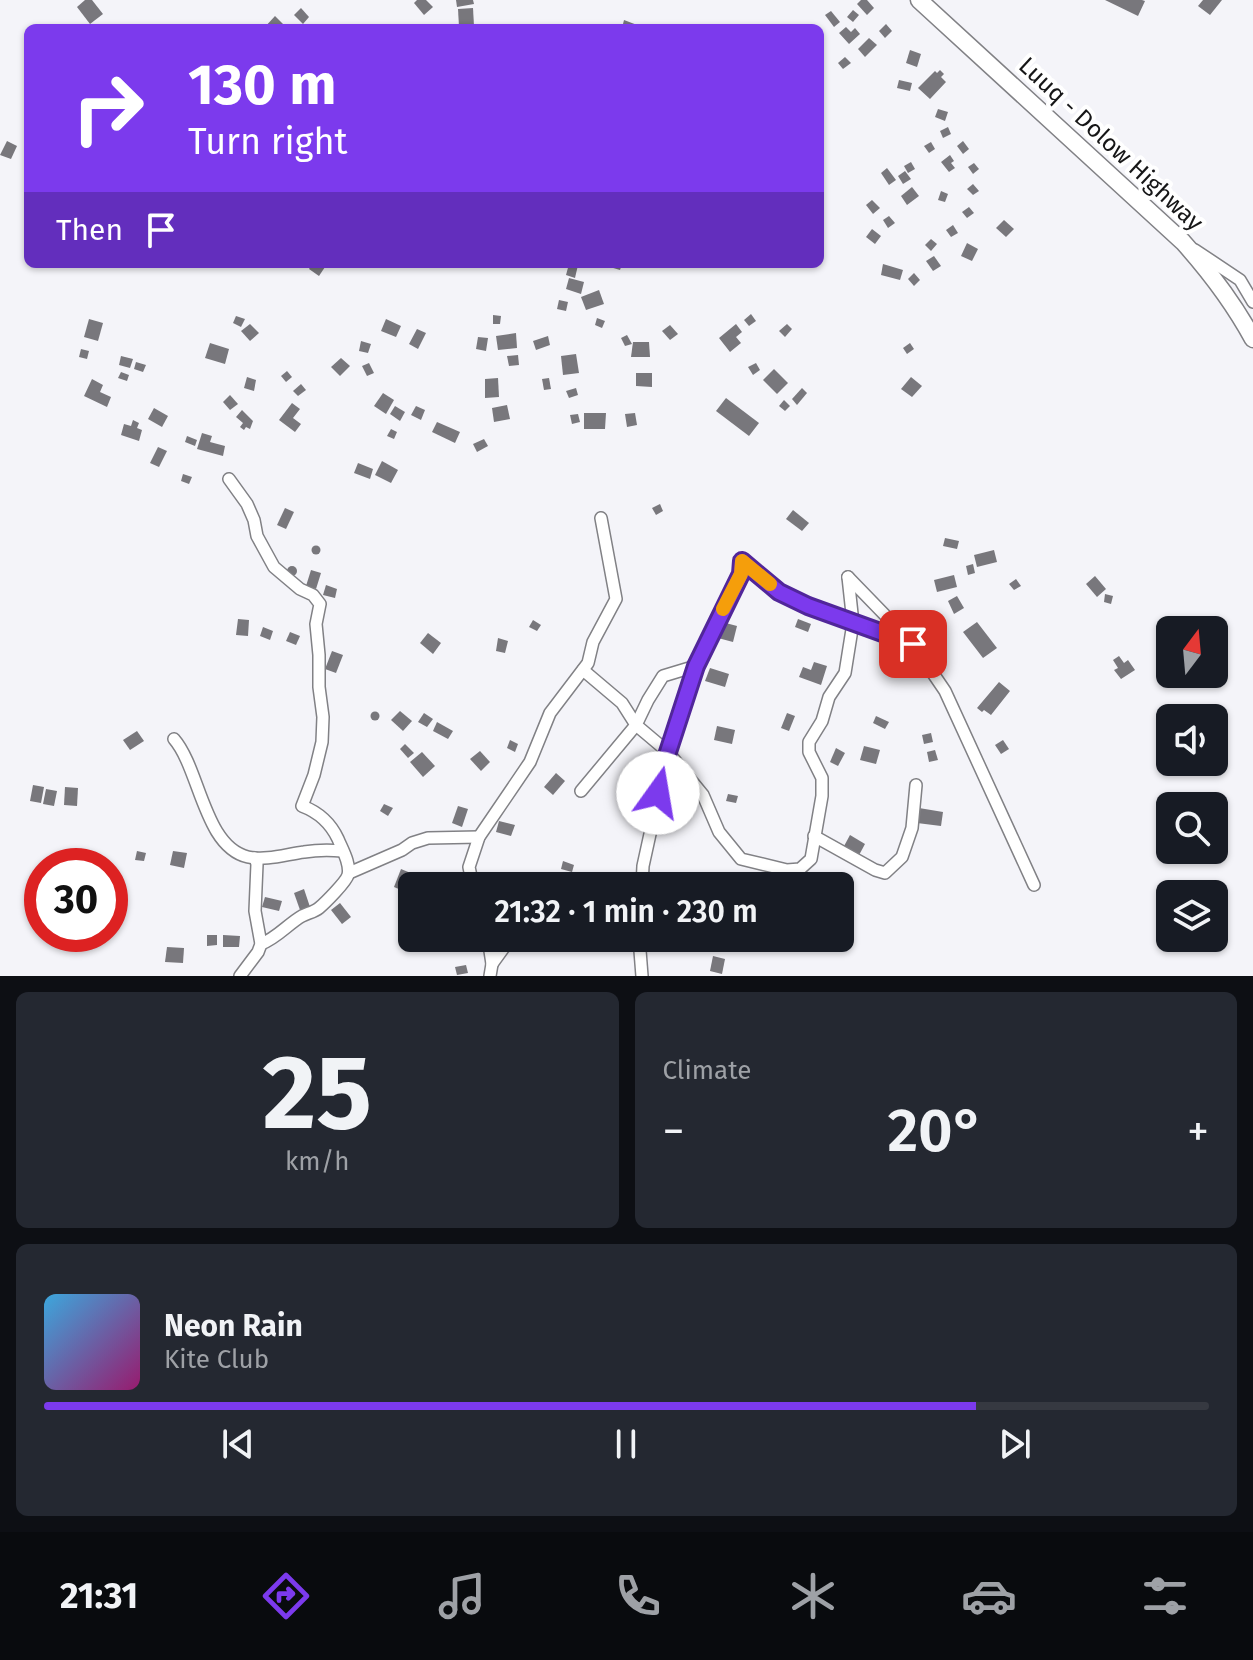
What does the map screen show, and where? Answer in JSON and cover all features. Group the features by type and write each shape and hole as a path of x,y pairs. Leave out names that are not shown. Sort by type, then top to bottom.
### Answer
{"main road":[{"name":"Luuq - Dolow Highway","path":"919,0 1183,242 1198,258 1253,339"}],"street":[{"path":"1183,242 1240,280 1253,302"},
{"path":"229,479 247,504 257,536 274,567 300,589 313,595 320,604 316,624 322,742 302,806 319,815 338,838 349,873"},
{"path":"470,872 479,837 530,762 550,713 588,663 593,642 616,599 601,518"},
{"path":"643,872 668,752 696,666 741,574 742,561 779,592 808,606 913,644"},
{"path":"583,670 622,703 636,725 668,752 703,795 719,832 741,859 787,870 800,869 811,859 822,796 822,778 809,752 809,742 822,721 829,697 845,673 853,623 848,577 913,644 945,691 1034,885"},
{"path":"581,791 636,725 663,676 696,666"},
{"path":"174,739 184,750 208,814 226,845 234,852 255,858 307,851 342,851"},
{"path":"814,836 885,873 902,857 912,828 916,785"},
{"path":"261,944 320,908 349,873 428,838 479,837"},
{"path":"240,976 261,944 255,911 255,858"},
{"path":"491,970 502,952"},
{"path":"640,952 642,976"}],"building":[{"path":"85,0 92,0 103,14 90,24 77,7"},
{"path":"426,0 433,7 424,15 414,3"},
{"path":"456,0 473,0 474,4 457,7"},
{"path":"867,0 874,8 867,15 857,4"},
{"path":"1105,0 1142,0 1145,1 1138,16"},
{"path":"1203,0 1222,0 1210,15 1198,6"},
{"path":"301,8 309,17 303,24 294,15"},
{"path":"473,8 474,24 459,24 458,9"},
{"path":"853,10 859,15 853,22 847,17"},
{"path":"831,11 840,22 834,27 825,15"},
{"path":"275,16 283,24 268,24"},
{"path":"886,24 892,31 885,38 879,31"},
{"path":"846,27 851,32 855,28 860,34 849,44 839,33"},
{"path":"869,38 877,45 865,57 858,49"},
{"path":"910,50 921,54 917,67 906,63"},
{"path":"845,57 851,63 843,69 838,63"},
{"path":"940,70 946,82 930,99 918,88"},
{"path":"899,80 912,83 910,91 897,88"},
{"path":"938,109 948,112 945,121 935,117"},
{"path":"948,127 951,134 943,138 940,131"},
{"path":"7,141 17,146 11,159 0,155"},
{"path":"963,141 969,149 963,154 957,146"},
{"path":"931,142 935,149 929,153 924,146"},
{"path":"950,155 955,168 949,172 941,162"},
{"path":"911,162 915,169 908,173 904,166"},
{"path":"974,163 979,169 973,174 968,167"},
{"path":"887,168 896,180 889,185 881,173"},
{"path":"905,171 911,179 903,184 898,176"},
{"path":"973,184 979,191 973,195 967,189"},
{"path":"912,187 919,196 907,205 901,196"},
{"path":"941,191 948,194 945,202 938,200"},
{"path":"872,200 880,208 873,214 866,205"},
{"path":"969,207 974,213 967,218 962,212"},
{"path":"889,216 895,223 888,228 883,220"},
{"path":"1004,220 1014,229 1006,237 996,228"},
{"path":"953,225 958,233 951,237 946,230"},
{"path":"872,229 881,236 875,244 866,237"},
{"path":"931,239 937,244 931,251 925,245"},
{"path":"967,243 978,249 972,261 961,256"},
{"path":"934,256 941,266 933,271 926,261"},
{"path":"883,264 903,270 900,280 881,275"},
{"path":"310,268 324,268 319,276"},
{"path":"568,268 577,268 575,278 566,275"},
{"path":"914,273 920,280 914,286 908,279"},
{"path":"569,278 584,282 581,294 566,289"},
{"path":"599,290 604,304 586,310 581,297"},
{"path":"559,300 568,302 566,311 557,309"},
{"path":"751,314 756,321 749,326 744,320"},
{"path":"493,315 501,316 500,324 493,324"},
{"path":"236,316 245,319 241,327 233,323"},
{"path":"597,318 605,321 602,328 595,325"},
{"path":"89,319 103,323 98,341 84,337"},
{"path":"386,319 401,326 396,337 381,331"},
{"path":"250,324 259,333 250,341 241,331"},
{"path":"736,324 742,332 736,337 741,343 730,352 719,338"},
{"path":"787,324 792,329 785,337 779,331"},
{"path":"670,325 678,334 670,340 662,331"},
{"path":"417,329 426,333 418,349 409,344"},
{"path":"516,333 517,348 498,350 496,336"},
{"path":"627,335 632,344 625,346 621,338"},
{"path":"548,336 550,345 536,350 533,341"},
{"path":"478,337 488,338 486,351 476,349"},
{"path":"361,341 371,344 368,353 359,351"},
{"path":"633,342 649,342 650,357 631,357"},
{"path":"210,343 229,349 225,364 205,358"},
{"path":"910,343 914,349 907,354 903,348"},
{"path":"81,349 89,351 87,359 79,357"},
{"path":"576,354 579,373 563,375 561,356"},
{"path":"518,355 519,365 509,366 507,356"},
{"path":"121,356 133,359 130,368 119,365"},
{"path":"341,358 350,366 340,376 331,367"},
{"path":"136,362 146,365 143,372 134,369"},
{"path":"369,363 374,373 367,376 362,366"},
{"path":"756,363 760,370 753,375 748,367"},
{"path":"774,369 788,383 777,394 763,380"},
{"path":"287,371 292,377 286,382 281,376"},
{"path":"121,372 129,375 127,381 118,378"},
{"path":"636,373 652,373 652,387 636,386"},
{"path":"247,377 256,380 254,391 244,388"},
{"path":"911,377 922,386 912,397 901,389"},
{"path":"498,378 499,397 485,398 485,379"},
{"path":"549,378 551,389 544,390 542,379"},
{"path":"92,379 103,385 100,392 111,397 107,407 84,396"},
{"path":"301,384 306,390 298,396 293,391"},
{"path":"576,388 578,395 569,398 566,391"},
{"path":"802,388 807,393 797,405 792,399"},
{"path":"383,393 394,400 386,414 374,406"},
{"path":"230,395 238,404 230,410 223,402"},
{"path":"726,398 759,423 749,436 716,411"},
{"path":"784,400 790,406 785,411 779,406"},
{"path":"292,403 300,409 293,418 301,424 295,432 279,420"},
{"path":"507,405 510,419 494,422 492,408"},
{"path":"395,406 405,412 400,421 390,414"},
{"path":"416,406 425,410 421,420 411,415"},
{"path":"154,408 168,416 162,427 148,419"},
{"path":"242,410 253,421 250,429 240,427 243,423 236,417"},
{"path":"584,413 606,413 605,429 584,429"},
{"path":"635,413 637,425 627,427 625,414"},
{"path":"578,414 580,422 572,424 570,415"},
{"path":"133,420 139,423 137,428 142,430 139,441 121,435 124,424 131,426"},
{"path":"437,422 460,432 455,443 432,432"},
{"path":"391,429 397,432 394,439 387,436"},
{"path":"202,433 212,436 210,442 225,446 223,456 197,449"},
{"path":"187,436 197,440 195,446 185,442"},
{"path":"484,439 488,446 477,452 473,444"},
{"path":"158,447 167,451 159,467 150,463"},
{"path":"382,461 398,470 391,483 375,475"},
{"path":"358,463 373,469 370,479 354,473"},
{"path":"183,474 192,477 189,484 181,481"},
{"path":"660,504 663,511 656,515 652,508"},
{"path":"285,508 294,512 286,529 277,525"},
{"path":"793,510 809,523 802,531 786,519"},
{"path":"945,538 959,541 957,549 943,546"},
{"path":"316,545 321,550 316,555 311,550"},
{"path":"994,550 997,562 977,567 974,555"},
{"path":"973,564 975,573 968,575 966,566"},
{"path":"292,566 297,571 292,576 287,571"},
{"path":"311,570 321,573 316,589 306,586"},
{"path":"954,575 957,587 937,592 934,580"},
{"path":"1095,576 1106,589 1097,597 1086,584"},
{"path":"1016,579 1021,586 1014,590 1009,584"},
{"path":"326,585 337,589 335,598 323,595"},
{"path":"1105,594 1113,596 1111,604 1104,602"},
{"path":"957,596 964,608 954,614 948,601"},
{"path":"238,619 249,620 248,636 236,635"},
{"path":"798,619 811,624 808,632 795,627"},
{"path":"533,620 541,625 537,631 529,627"},
{"path":"722,622 737,626 733,642 718,638"},
{"path":"977,622 997,648 983,658 963,632"},
{"path":"263,627 273,631 270,640 260,636"},
{"path":"290,632 300,636 296,645 286,641"},
{"path":"428,633 441,643 433,654 420,643"},
{"path":"498,638 508,641 505,653 496,651"},
{"path":"332,651 343,655 336,673 325,669"},
{"path":"1119,656 1124,663 1128,660 1135,670 1121,679 1114,670 1118,668 1113,660"},
{"path":"814,662 827,666 821,685 799,677 803,667 811,670"},
{"path":"710,668 729,674 725,687 705,681"},
{"path":"999,682 1010,691 991,715 984,710 982,712 977,708"},
{"path":"375,711 380,716 375,721 370,716"},
{"path":"400,711 412,721 403,731 391,720"},
{"path":"424,713 433,719 427,727 418,722"},
{"path":"787,713 795,716 789,731 781,728"},
{"path":"876,716 889,722 885,729 873,723"},
{"path":"437,722 453,731 448,739 433,731"},
{"path":"717,726 735,730 732,744 714,740"},
{"path":"137,731 144,741 130,750 123,740"},
{"path":"931,733 933,742 924,744 922,735"},
{"path":"510,740 518,744 515,752 507,748"},
{"path":"1003,740 1009,749 1001,754 995,745"},
{"path":"405,744 414,753 408,758 400,749"},
{"path":"864,746 880,750 876,764 860,760"},
{"path":"836,748 845,753 838,766 830,762"},
{"path":"935,750 938,760 929,762 927,752"},
{"path":"480,751 490,762 481,771 470,759"},
{"path":"422,752 435,766 423,777 410,762"},
{"path":"556,773 565,781 553,795 544,787"},
{"path":"33,785 44,787 41,803 30,801"},
{"path":"65,787 78,788 77,806 64,805"},
{"path":"46,789 57,791 54,806 43,804"},
{"path":"728,794 738,796 736,803 726,801"},
{"path":"384,804 393,808 388,816 380,811"},
{"path":"458,806 468,809 462,827 452,823"},
{"path":"919,808 943,812 941,826 917,823"},
{"path":"499,821 515,825 511,836 496,832"},
{"path":"850,835 865,844 858,857 843,848"},
{"path":"137,851 146,853 144,861 135,860"},
{"path":"173,851 187,853 184,868 170,865"},
{"path":"563,861 574,865 572,872 561,869"},
{"path":"304,889 310,907 300,910 294,893"},
{"path":"265,897 282,901 279,911 262,907"},
{"path":"340,903 351,917 342,924 331,910"},
{"path":"207,935 217,935 217,945 207,946"},
{"path":"223,935 240,936 239,947 223,947"},
{"path":"167,947 184,948 183,963 165,962"},
{"path":"713,956 725,959 722,974 710,971"},
{"path":"466,965 468,973 457,975 455,967"}],"slow traffic":[{"path":"723,609 741,574 742,561 770,584"}],"route":[{"path":"658,793 696,666 741,574 742,561 779,592 808,606 913,644"}]}
